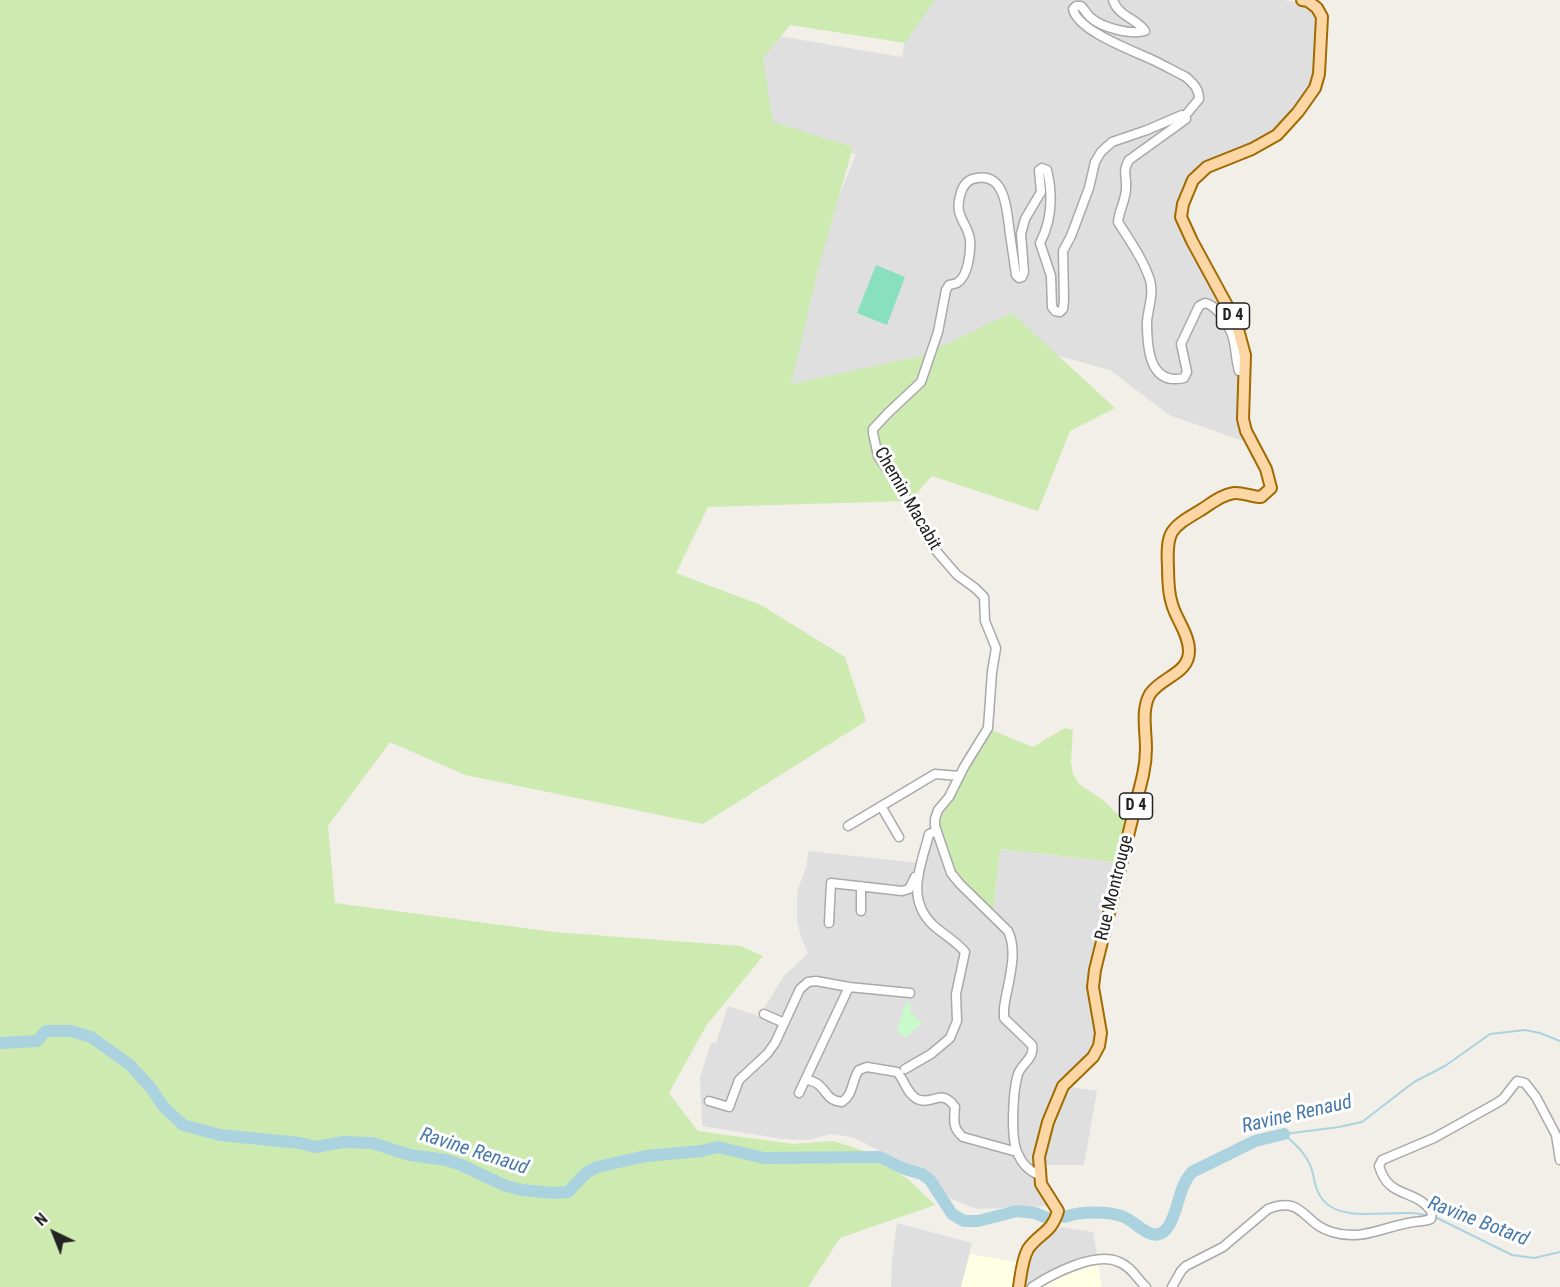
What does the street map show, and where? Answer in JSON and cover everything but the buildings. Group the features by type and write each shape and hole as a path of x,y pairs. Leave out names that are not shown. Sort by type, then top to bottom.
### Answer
{"main road":[{"name":"Rue Montrouge","path":"1019,1287 1025,1256 1034,1242 1054,1225 1058,1212 1041,1184 1039,1165 1042,1143 1063,1086 1093,1057 1099,1046 1101,1033 1093,987 1095,970 1143,775 1146,747 1145,706 1156,686 1182,669 1189,650 1169,590 1166,548 1169,537 1180,523 1222,496 1237,493 1261,497 1271,488 1266,469 1246,431 1243,419 1245,355 1236,322 1181,217 1183,204 1193,180 1207,167 1265,143 1288,124 1308,100 1319,74 1322,17 1317,8 1308,1 1302,0"}],"street":[{"path":"1113,0 1114,5 1145,32 1125,31 1102,24 1091,18 1081,6 1073,9 1074,14 1085,25 1102,36 1156,61 1194,83 1199,92 1199,99 1185,116 1186,119 1177,128 1129,160 1125,166 1126,186 1118,222 1137,250 1150,281 1152,294 1147,320 1148,348 1157,373 1164,377 1184,378 1187,372 1181,344 1199,306 1205,303 1215,307 1232,333 1236,362 1239,371 1244,371"},
{"name":"Chemin Macabit","path":"1017,1152 1013,1099 1019,1071 1030,1058 1033,1049 1032,1045 1004,1017 1013,952 1012,938 1008,931 951,873 935,819 938,810 949,797 988,728 996,648 985,621 984,597 957,575 932,546 901,489 878,456 873,429 921,382 938,332 946,290 949,285 958,283 963,278 966,270 970,239 958,214 963,186 971,179 983,177 991,179 1001,190 1006,201 1018,278 1022,277 1024,272 1021,234 1025,219 1041,192 1039,170 1042,168 1047,170 1051,207 1040,243 1051,276 1052,307 1055,311 1060,312 1063,309 1064,300 1063,250 1071,236 1089,188 1095,162 1101,152 1112,142 1182,115 1185,116"},
{"path":"848,826 935,774 959,776"},
{"path":"881,806 899,837"},
{"name":"Chemin Macabit","path":"905,1069 937,1050 950,1038 957,1021 956,994 966,957 960,946 929,921 917,901 916,890 929,834 937,831"},
{"path":"829,923 831,884 907,891 921,869"},
{"path":"861,886 861,911"},
{"path":"709,1101 729,1107 740,1080 775,1043 800,989 808,982 816,981 910,993"},
{"path":"799,1093 849,987"},
{"path":"764,1014 784,1023"},
{"path":"806,1079 819,1085 826,1095 835,1101 842,1102 848,1099 859,1070 867,1067 897,1072 912,1096 917,1099 924,1101 945,1097 950,1099 956,1107 954,1122 956,1131 963,1137 1017,1152 1028,1168 1041,1176"},
{"path":"1172,1287 1180,1271 1186,1266 1222,1247 1268,1209 1276,1206 1290,1205 1300,1209 1324,1228 1343,1235 1371,1234 1409,1222 1424,1222 1431,1219 1432,1212 1426,1204 1388,1186 1379,1167 1382,1160 1434,1138 1496,1104 1503,1099 1516,1081 1526,1083 1536,1097 1556,1135 1560,1160"},
{"path":"1032,1287 1070,1267 1098,1260 1117,1261 1124,1264 1146,1287"}],"shaded area":[{"path":"911,0 1284,0 1307,4 1314,10 1318,18 1316,74 1311,85 1285,121 1266,138 1208,163 1178,214 1233,323 1241,354 1237,419 1246,442 1169,415 1110,370 997,339 921,382 760,391 856,154 736,129 755,32 902,57"},
{"path":"931,831 993,912 1000,849 1122,863 1095,970 1099,1046 1064,1086 1097,1091 1084,1165 1039,1165 1052,1206 977,1209 946,1197 892,1157 852,1137 831,1134 809,1140 782,1139 702,1126 700,1077 711,1043 716,1043 728,1006 759,1016 784,976 808,953 797,921 797,892 807,864 808,851 919,863 913,874 919,876"},
{"path":"897,1223 972,1243 961,1287 891,1287"},
{"path":"1061,1227 1093,1232 1098,1259 1029,1287 1022,1287 1028,1261 1035,1249"},
{"path":"970,1254 1017,1262 1014,1287 961,1287"},
{"path":"1098,1263 1102,1287 1040,1287 1047,1283"}],"green space":[{"path":"0,0 935,0 905,43 790,25 763,58 773,122 853,147 818,270 791,384 921,356 1012,313 1115,408 1070,431 1038,511 932,476 910,501 708,507 676,573 761,605 845,657 866,721 703,824 465,775 390,742 328,826 335,903 554,932 741,946 763,956 706,1026 669,1093 698,1131 793,1144 834,1141 867,1152 909,1180 935,1205 840,1238 808,1287 0,1287"},
{"path":"876,265 905,277 887,325 857,313"},
{"path":"1065,728 1073,730 1071,762 1073,774 1079,784 1103,800 1131,827 1122,863 1000,849 993,913 960,884 940,843 938,810 991,730 1033,747"},
{"path":"906,1002 911,1003 910,1011 922,1023 905,1038 897,1030"}],"waterway":[{"name":"Ravine Renaud","path":"1284,1134 1362,1122 1414,1082 1445,1066 1490,1034 1525,1030 1560,1041"},
{"name":"Ravine Renaud","path":"0,1043 37,1041 46,1031 71,1031 91,1037 130,1065 151,1088 163,1106 183,1125 220,1135 300,1143 315,1147 344,1142 372,1143 410,1155 459,1164 506,1186 522,1190 568,1192 586,1173 597,1167 646,1156 701,1151 718,1147 764,1158 880,1157 902,1168 922,1174 930,1180 952,1214 964,1221 978,1221 1017,1211 1035,1213 1047,1218"},
{"name":"Ravine Botard","path":"1284,1134 1305,1157 1319,1194 1332,1208 1358,1214 1403,1213 1429,1216"},
{"name":"Ravine Renaud","path":"1065,1217 1086,1213 1111,1214 1124,1217 1151,1234 1163,1233 1172,1221 1184,1185 1192,1172 1255,1141 1284,1134"},
{"name":"Ravine Botard","path":"1435,1217 1512,1255 1534,1258 1560,1252"}]}
